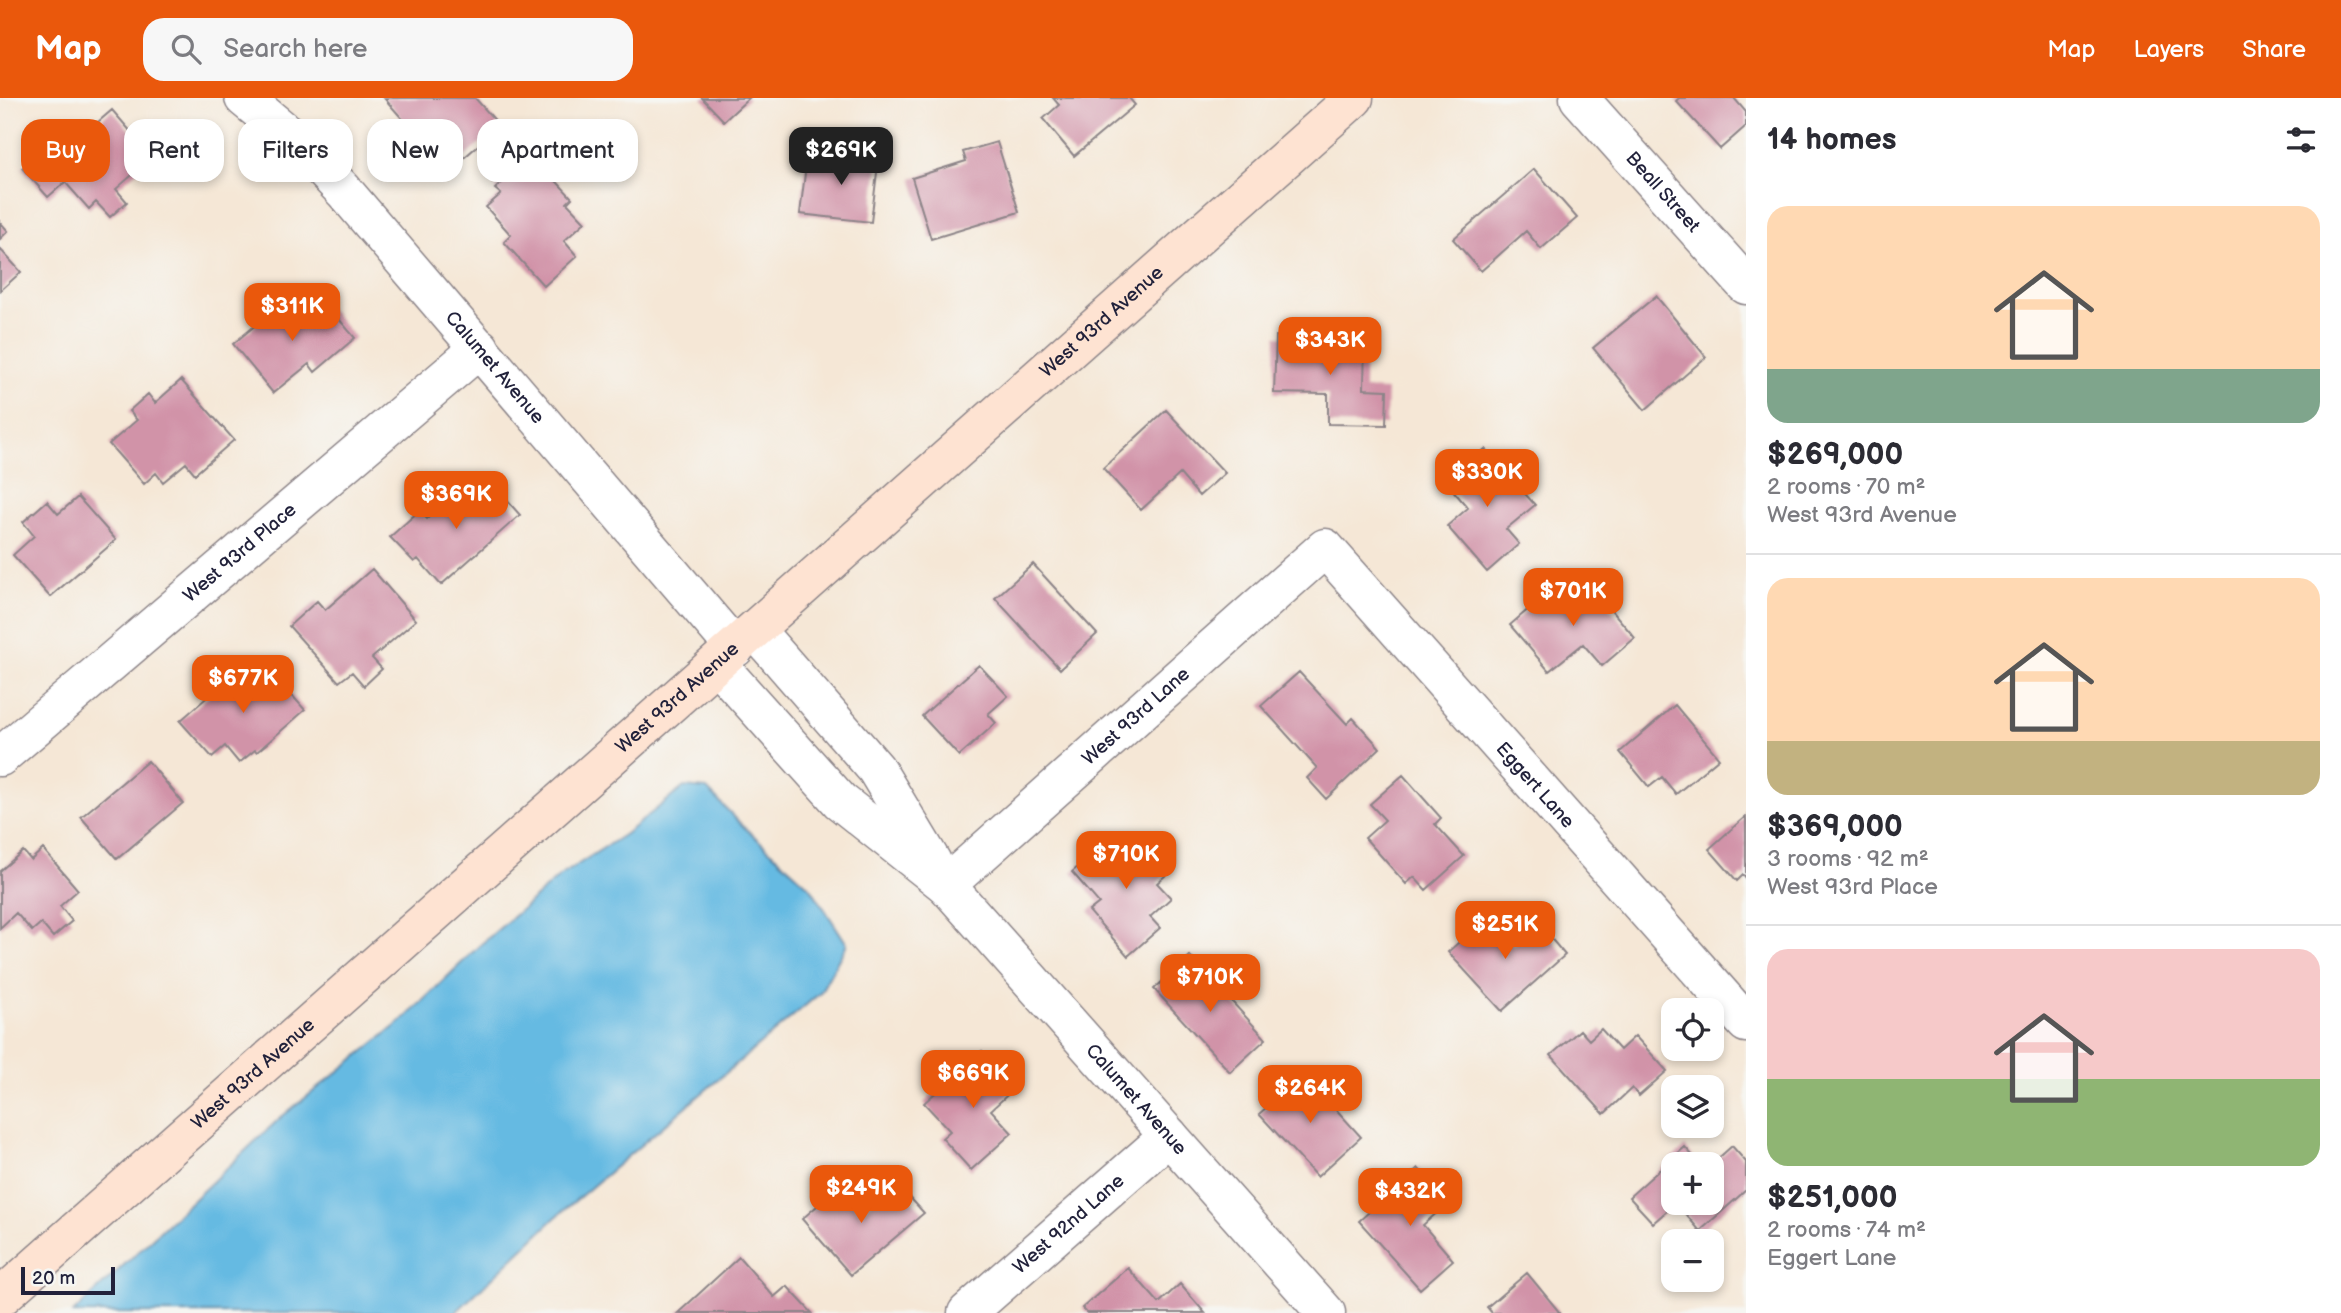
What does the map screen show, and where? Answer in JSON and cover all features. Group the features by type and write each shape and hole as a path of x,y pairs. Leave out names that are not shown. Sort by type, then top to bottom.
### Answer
{"street":[{"name":"Calumet Avenue","path":"244,98 321,165 736,647 840,801 946,885 1326,1313"},
{"name":"West 93rd Avenue","path":"2,1293 1354,98"},
{"name":"Beall Street","path":"1579,98 1746,285"},
{"name":"West 93rd Place","path":"0,757 480,348"},
{"name":"West 93rd Lane","path":"946,885 1325,548"},
{"name":"Eggert Lane","path":"1325,548 1746,1023"},
{"name":"Calumet Avenue","path":"736,647 876,769 946,885"},
{"name":"West 92nd Lane","path":"967,1313 1169,1136"}],"water":[{"path":"684,787 707,789 811,888 847,944 820,993 555,1218 455,1313 73,1313 280,1118 403,1020 479,946 560,876 625,834"}],"building":[{"path":"384,98 475,98 494,119 477,119 477,146 463,159 463,119 403,119"},
{"path":"702,98 749,98 724,121"},
{"path":"1053,98 1129,98 1135,105 1074,156 1043,119 1059,105"},
{"path":"1679,98 1734,98 1746,112 1746,126 1720,149 1676,101"},
{"path":"112,110 124,124 124,182 116,189 127,202 110,217 96,202 89,209 65,182 110,182 110,119 102,119"},
{"path":"997,142 1019,212 931,239 912,178 966,161 963,152"},
{"path":"843,152 879,156 871,222 800,214 807,157 842,161"},
{"path":"1534,169 1577,218 1541,249 1526,231 1481,271 1453,239"},
{"path":"35,182 65,182 48,197"},
{"path":"503,182 557,182 572,198 567,203 585,222 564,241 577,256 544,286 504,242 511,235 486,207 501,194 495,189"},
{"path":"0,222 8,231 0,239"},
{"path":"0,249 21,272 0,291"},
{"path":"292,295 311,319 327,305 355,338 315,372 309,364 273,393 233,344"},
{"path":"1656,296 1706,357 1645,410 1593,348"},
{"path":"1276,336 1365,338 1364,389 1387,390 1386,425 1328,424 1328,394 1274,393"},
{"path":"181,380 234,440 195,474 186,463 163,482 156,473 144,484 109,444 137,420 129,411 148,394 155,403"},
{"path":"1166,410 1225,473 1199,496 1180,474 1141,510 1103,468"},
{"path":"1485,449 1535,505 1506,529 1519,544 1487,572 1447,526 1468,508 1446,482"},
{"path":"487,478 520,515 441,585 418,559 414,562 390,537 419,511 427,519 449,499 455,507"},
{"path":"78,497 116,540 50,597 13,555 34,536 23,522 47,501 58,514"},
{"path":"1033,564 1097,634 1060,669 995,598"},
{"path":"372,569 416,620 372,658 382,669 364,686 352,672 339,682 289,626 317,601 325,610"},
{"path":"1587,581 1635,638 1602,666 1583,644 1549,671 1510,625 1545,595 1555,607"},
{"path":"979,665 1008,696 988,714 996,723 959,756 922,716"},
{"path":"267,667 305,710 257,752 255,750 239,763 225,746 212,757 180,721 245,668 254,678"},
{"path":"1299,672 1347,724 1353,718 1380,748 1326,799 1307,778 1317,768 1261,706"},
{"path":"1675,705 1719,758 1676,794 1662,777 1649,787 1620,752"},
{"path":"148,761 183,803 117,859 81,817"},
{"path":"1403,775 1441,818 1435,824 1464,856 1426,890 1414,877 1406,884 1365,838 1385,820 1370,804"},
{"path":"1746,816 1746,879 1743,875 1737,881 1709,849"},
{"path":"1116,834 1136,858 1154,842 1175,867 1157,883 1171,898 1150,917 1160,928 1128,956 1089,911 1099,903 1072,872"},
{"path":"43,849 78,890 60,906 72,921 53,937 41,923 32,931 16,913 0,928 0,871 23,851 31,860"},
{"path":"1487,917 1513,946 1538,923 1565,955 1502,1011 1448,952"},
{"path":"1190,956 1266,1039 1230,1072 1154,989"},
{"path":"1601,1029 1620,1050 1635,1036 1667,1071 1639,1096 1632,1088 1604,1114 1551,1055 1580,1030 1589,1040"},
{"path":"982,1051 1015,1088 991,1110 1012,1133 971,1170 942,1138 950,1131 924,1103"},
{"path":"1304,1074 1361,1137 1317,1177 1259,1114"},
{"path":"1732,1146 1746,1162 1746,1190 1724,1210 1724,1153"},
{"path":"1418,1168 1448,1203 1423,1225 1453,1260 1420,1289 1359,1221"},
{"path":"1661,1168 1662,1215 1653,1223 1629,1197"},
{"path":"896,1182 924,1213 851,1275 802,1219 839,1187 861,1212"},
{"path":"1686,1215 1718,1215 1702,1229 1698,1229"},
{"path":"739,1257 774,1297 787,1286 812,1313 678,1313"},
{"path":"1128,1268 1159,1303 1180,1284 1205,1313 1087,1313 1082,1308"},
{"path":"1527,1273 1560,1313 1492,1313 1487,1307"}]}
